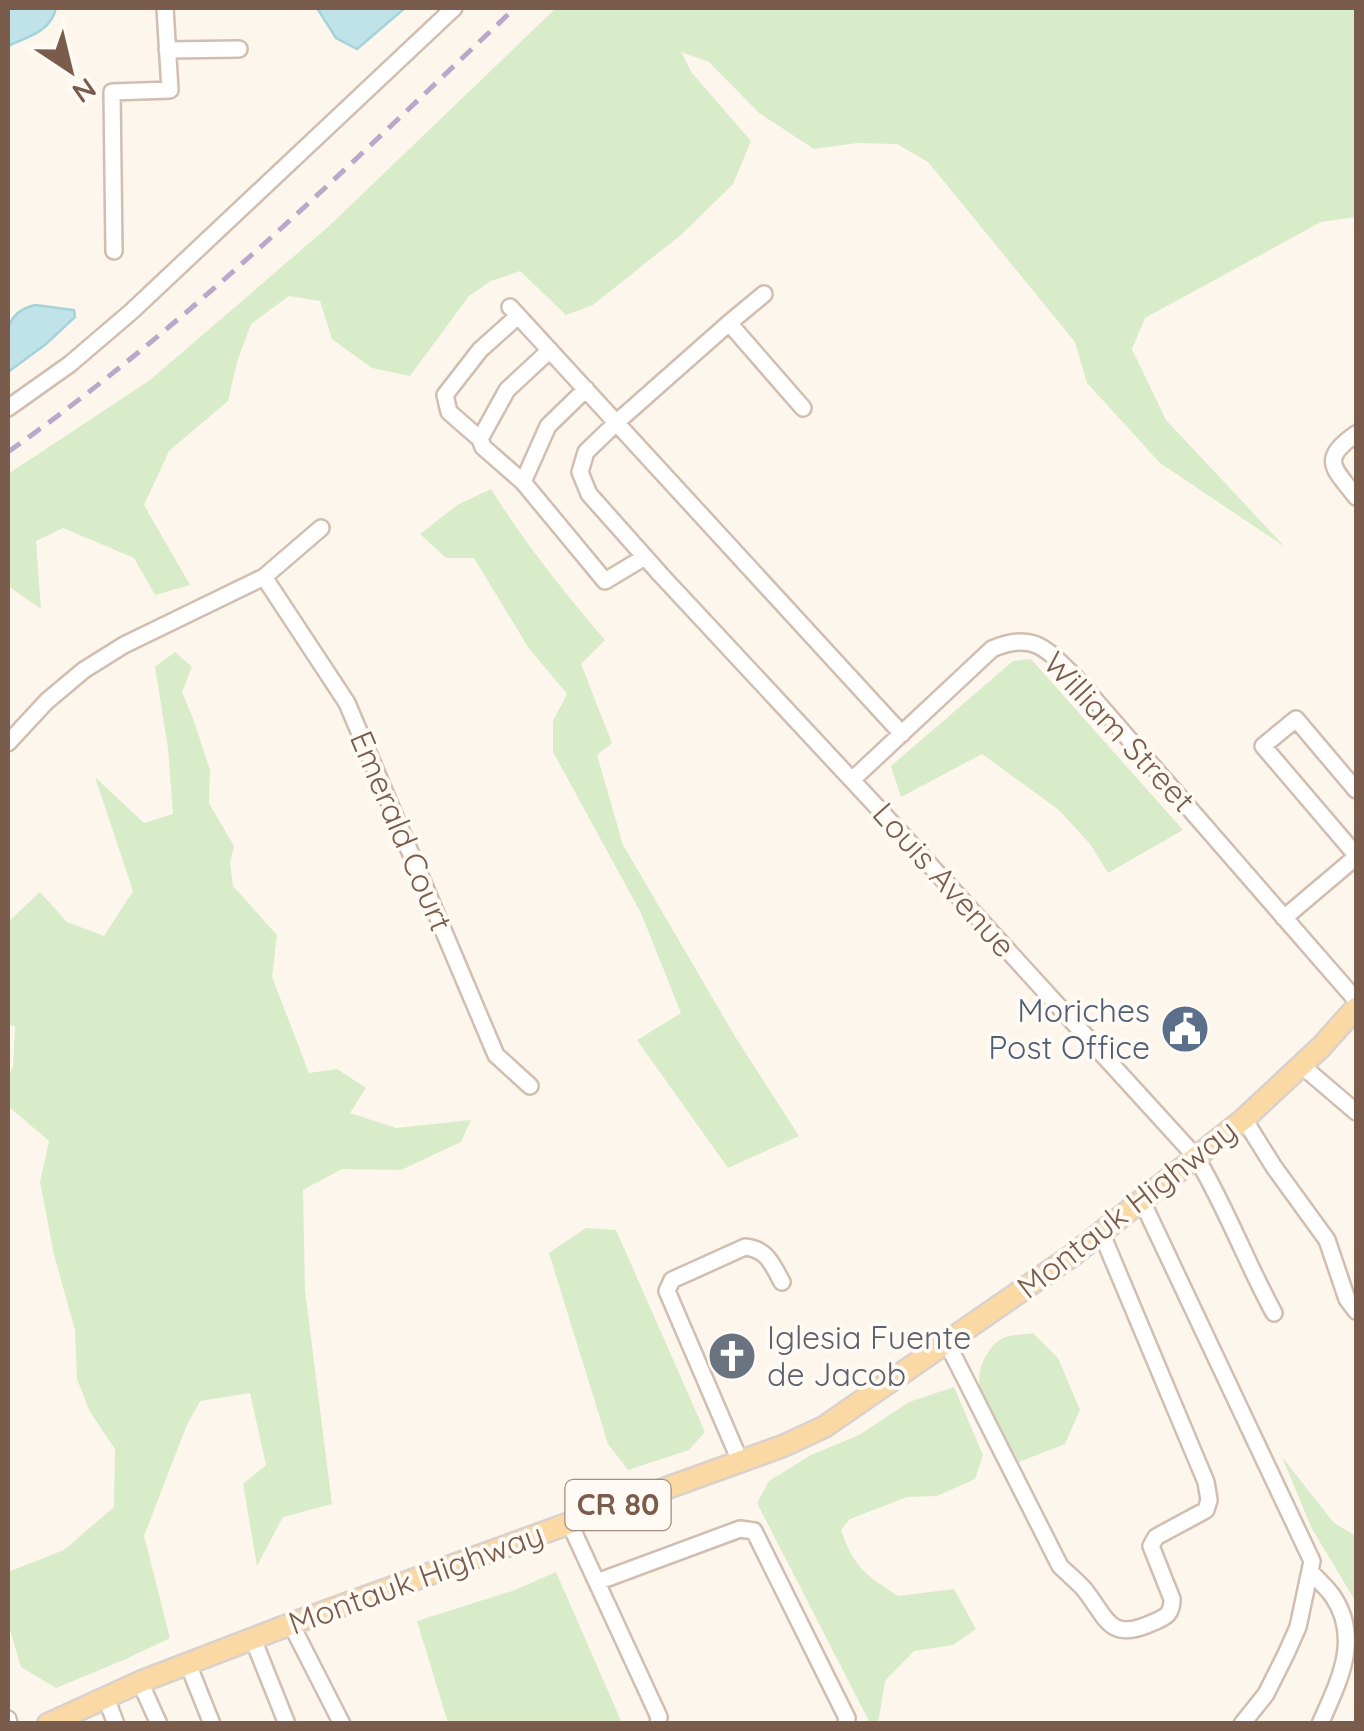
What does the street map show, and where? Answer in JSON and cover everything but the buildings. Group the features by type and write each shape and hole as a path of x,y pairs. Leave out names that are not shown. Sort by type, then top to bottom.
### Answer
{"main road":[{"name":"Montauk Highway","path":"48,1724 140,1682 291,1624 783,1446 824,1427 1072,1255 1244,1119 1321,1047 1356,1008"}],"street":[{"path":"114,251 112,92 170,90 164,8"},
{"path":"8,408 70,364 132,311 454,8"},
{"path":"167,50 239,49"},
{"path":"616,422 764,294"},
{"path":"645,557 605,581 522,482 449,412 446,396 514,312 902,734"},
{"path":"729,323 803,408"},
{"path":"480,439 507,390 550,350"},
{"path":"522,482 548,426 586,389"},
{"name":"Louis Avenue","path":"616,422 586,452 580,472 589,494 1196,1157 1274,1313"},
{"path":"1356,434 1340,446 1334,460 1335,468 1356,497"},
{"path":"8,743 47,701 84,670 124,645 264,578 321,528"},
{"name":"Emerald Court","path":"264,578 347,704 496,1055 530,1086"},
{"name":"William Street","path":"852,780 992,649 1011,641 1044,647 1075,677 1356,1000"},
{"path":"1284,918 1356,856 1263,746 1296,719 1356,790"},
{"path":"1300,1064 1356,1112"},
{"path":"1244,1119 1327,1240 1347,1299 1356,1311"},
{"path":"1141,1200 1312,1561 1298,1626 1286,1654 1266,1694 1242,1724"},
{"path":"947,1343 1060,1566 1084,1588 1104,1620 1120,1630 1134,1632 1167,1616 1172,1599 1150,1546 1156,1537 1206,1510 1206,1482 1101,1232"},
{"path":"740,1461 667,1291 672,1280 745,1247 758,1248 766,1254 782,1282"},
{"path":"570,1522 658,1724"},
{"path":"597,1582 740,1529 754,1532 847,1718 846,1724"},
{"path":"1310,1571 1332,1596 1347,1627 1342,1673 1320,1724"},
{"path":"291,1624 342,1724"},
{"path":"253,1639 287,1724"},
{"path":"188,1664 212,1724"},
{"path":"140,1682 159,1724"},
{"path":"106,1698 116,1724"}],"green space":[{"path":"556,8 1356,8 1356,217 1321,222 1145,318 1132,349 1166,420 1285,547 1160,463 1087,383 1075,342 928,162 897,144 857,143 814,149 759,113 709,62 681,52 692,73 751,141 733,184 682,234 593,305 566,315 520,271 491,281 469,296 410,376 372,368 332,339 320,301 289,296 251,324 228,401 169,451 144,505 190,585 155,595 134,558 63,528 36,541 41,609 8,586 8,474 150,380 328,227"},
{"path":"491,489 545,566 605,640 581,664 612,743 597,755 623,845 736,1038 799,1136 728,1168 637,1040 681,1013 641,913 553,752 553,721 567,694 528,647 474,558 446,558 420,534 457,505"},
{"path":"175,652 192,667 182,692 210,770 209,803 234,846 230,862 233,886 277,935 272,977 309,1073 337,1069 366,1088 350,1113 396,1128 471,1120 461,1142 401,1170 342,1169 303,1190 305,1290 332,1504 283,1517 257,1566 243,1484 266,1465 250,1393 200,1401 144,1536 170,1638 56,1688 21,1667 8,1623 8,1572 64,1550 114,1507 115,1449 90,1412 77,1379 75,1330 54,1255 40,1182 49,1141 8,1106 15,1026 8,1025 8,922 40,892 67,922 104,936 133,891 95,777 144,823 173,814 168,748 155,667"},
{"path":"1031,659 1183,830 1108,873 1090,844 1059,810 982,754 901,797 891,766 1013,661"},
{"path":"586,1228 616,1230 705,1432 689,1450 628,1470 608,1444 549,1253"},
{"path":"1033,1333 1058,1358 1080,1410 1065,1444 1019,1462 980,1390 979,1376 995,1343 1008,1336"},
{"path":"954,1387 983,1455 975,1479 937,1496 907,1497 850,1519 841,1530 856,1562 877,1582 898,1596 954,1589 976,1629 953,1645 914,1651 885,1681 878,1723 870,1723 757,1503 769,1481 811,1455 859,1435 909,1402"},
{"path":"1282,1457 1334,1523 1356,1536 1356,1602 1311,1527"},
{"path":"556,1572 622,1723 448,1723 417,1621 515,1590"}],"water":[{"path":"8,8 56,8 45,27 8,49"},
{"path":"317,8 405,8 357,49 336,38"},
{"path":"35,305 74,310 75,317 8,372 11,322 24,309"}],"railway":[{"path":"8,452 76,402 206,295 515,8"}],"place":[{"name":"Moriches Post Office","path":"1185,1029"},
{"name":"Iglesia Fuente de Jacob","path":"732,1356"}]}
